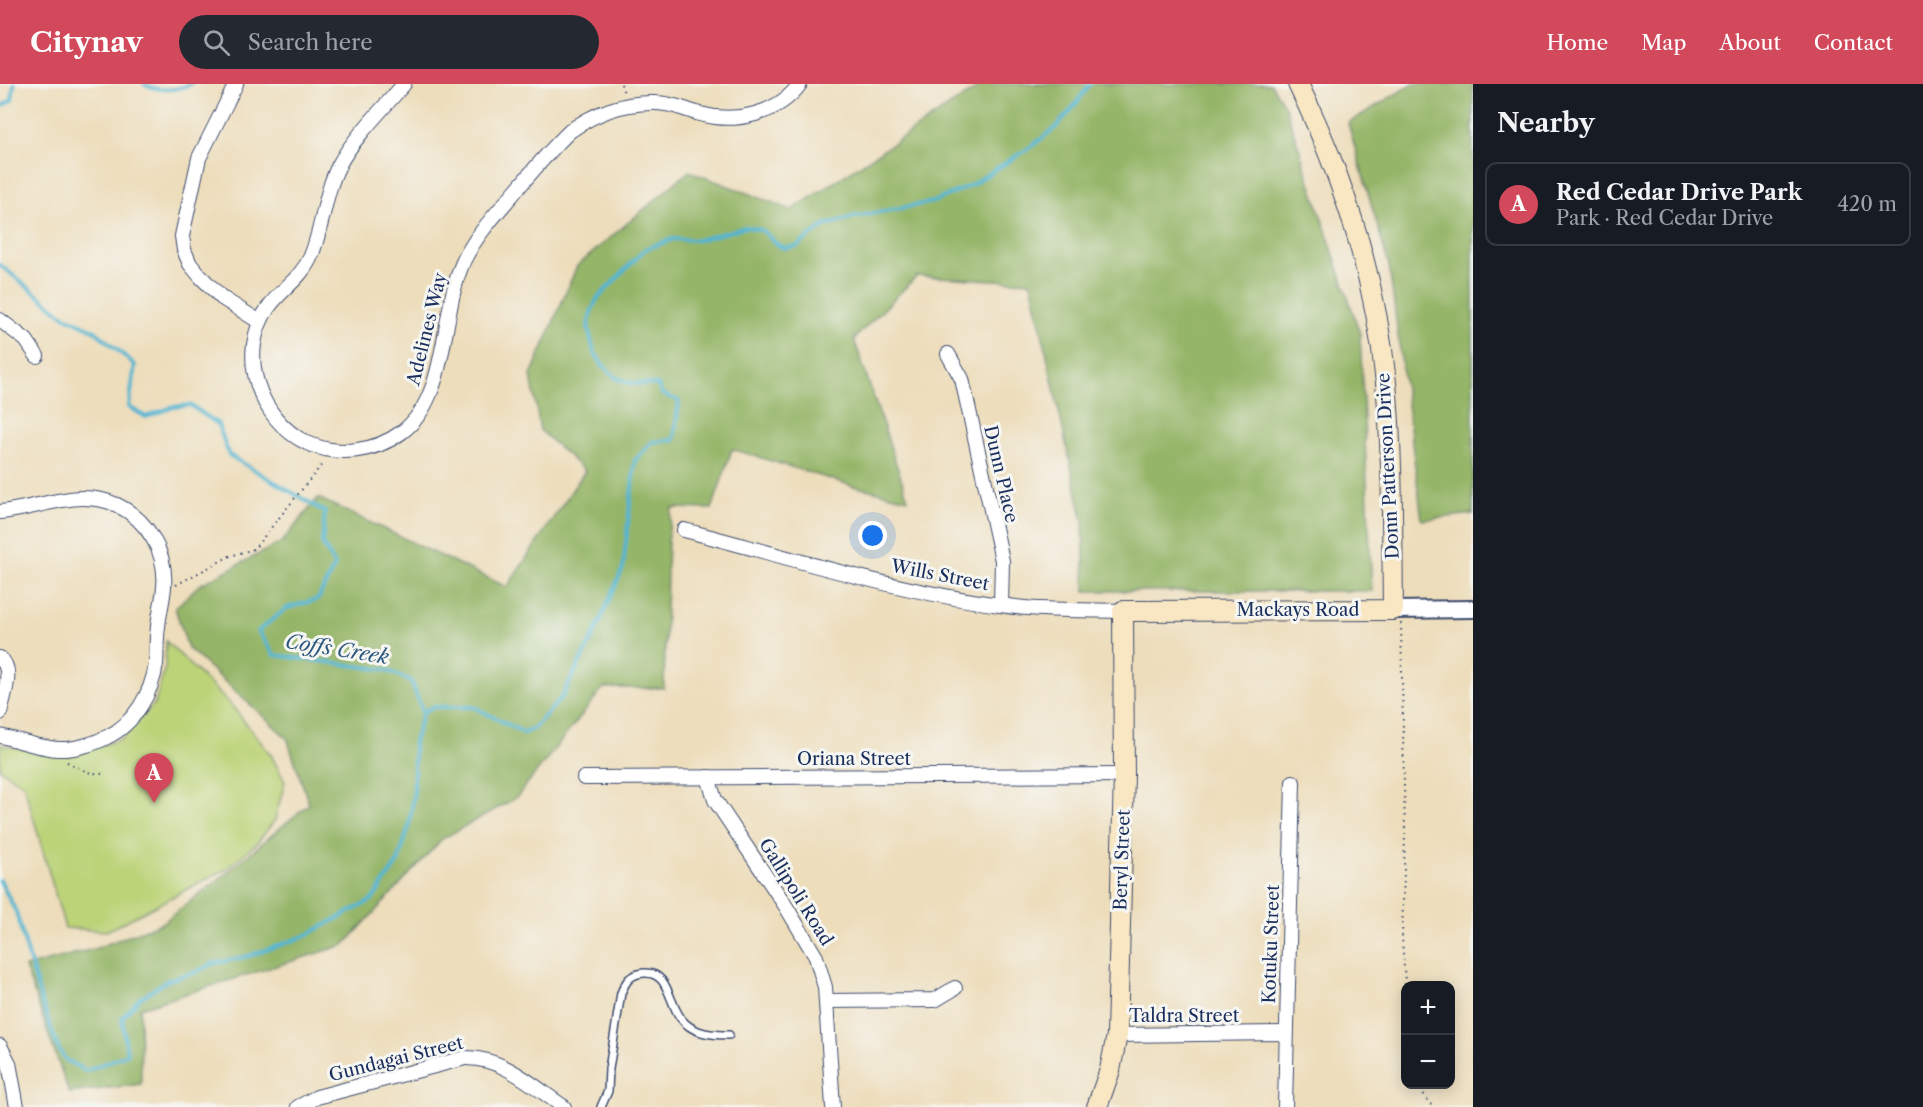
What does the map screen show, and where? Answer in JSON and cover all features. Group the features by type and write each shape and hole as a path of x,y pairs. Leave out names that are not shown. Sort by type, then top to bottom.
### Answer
{"main road":[{"name":"Donn Patterson Drive","path":"1298,84 1329,154 1350,213 1377,322 1386,381 1391,438 1397,610"},
{"name":"Mackays Road","path":"1124,610 1397,610"},
{"name":"Beryl Street","path":"1097,1107 1110,1070 1117,1035 1124,775 1124,610"}],"street":[{"path":"236,84 199,158 182,236 184,250 190,264 200,276 222,298 260,322"},
{"name":"Adelines Way","path":"404,84 339,165 328,194 311,255 304,270 268,308 260,322 254,352 256,383 269,410 287,431 316,447 332,451 359,450 388,440 403,431 413,421 427,400 437,368 456,280 473,243 558,142 570,131 611,108 642,103 672,105 717,117 751,116 784,100 800,84"},
{"path":"0,320 26,340 37,356"},
{"name":"Dunn Place","path":"948,354 962,379 999,546 1002,561 1001,605"},
{"path":"0,512 86,497 116,505 150,531 163,561 164,585 157,628 155,666 148,693 134,717 107,738 59,749 0,736"},
{"name":"Wills Street","path":"684,530 913,590 1001,605 1040,609 1124,610"},
{"name":"Mackays Road","path":"1397,610 1473,609"},
{"path":"0,658 6,663 8,672 0,713"},
{"name":"Oriana Street","path":"584,778 1124,775"},
{"name":"Gallipoli Road","path":"708,777 715,800 808,942 823,975 833,1107"},
{"name":"Kotuku Street","path":"1285,1107 1293,782"},
{"path":"826,1001 935,1000 955,988"},
{"name":"Taldra Street","path":"1117,1035 1286,1033"},
{"path":"0,1046 9,1063 17,1107"},
{"name":"Gundagai Street","path":"298,1107 317,1098 465,1058 481,1058 501,1065 555,1105"}],"lane":[{"path":"601,1107 609,1091 609,1069 621,993 625,983 631,977 650,973 656,975 666,985 672,1006 691,1028 704,1033 729,1035"}],"path":[{"path":"164,585 181,584 230,556 254,549 315,474"},
{"path":"1397,610 1405,836 1402,937 1405,981"},
{"path":"64,748 68,764 87,772 102,774"},
{"path":"1420,1089 1430,1104 1435,1107"}],"green space":[{"path":"983,84 1271,84 1285,106 1360,334 1372,591 1085,591 1083,522 1031,282 917,276 854,339 908,499 853,486 732,449 712,509 672,508 668,537 664,688 603,688 516,798 442,839 344,945 140,1008 141,1084 69,1093 25,967 97,948 162,923 223,876 309,804 287,738 188,648 175,608 199,585 282,542 318,498 507,587 585,471 540,430 531,375 577,266 689,171 792,210"},
{"path":"1412,84 1473,84 1473,514 1422,520 1389,266 1348,123"},
{"path":"166,641 232,706 271,755 285,782 275,820 256,844 226,869 107,931 65,928 24,785 0,769 0,745 67,755 122,739 155,703 165,667"}],"waterway":[{"name":"Coffs Creek","path":"0,107 12,100 14,84"},
{"name":"Coffs Creek","path":"144,84 168,90 191,84"},
{"path":"423,712 433,707 474,707 524,733 534,728 562,697 594,635 623,568 635,460 652,442 674,440 679,401 662,394 658,385 631,383 616,378 594,352 588,327 597,299 645,249 673,239 698,240 746,227 762,230 779,246 786,248 797,246 824,226 853,217 933,202 971,185 1029,148 1054,129 1090,84"},
{"name":"Coffs Creek","path":"0,265 64,316 94,330 135,365 129,407 146,417 173,407 190,405 218,424 229,455 325,512 322,543 335,565 318,599 287,608 258,631 274,655 387,670 411,681 423,712 414,742 414,791 409,826 398,862 372,900 305,936 249,956 212,964 196,972 168,980 140,998 122,1018 127,1054 86,1071 66,1060 58,1048 41,1000 16,912 0,880"}],"place":[{"name":"Red Cedar Drive Park","path":"154,803"}]}
